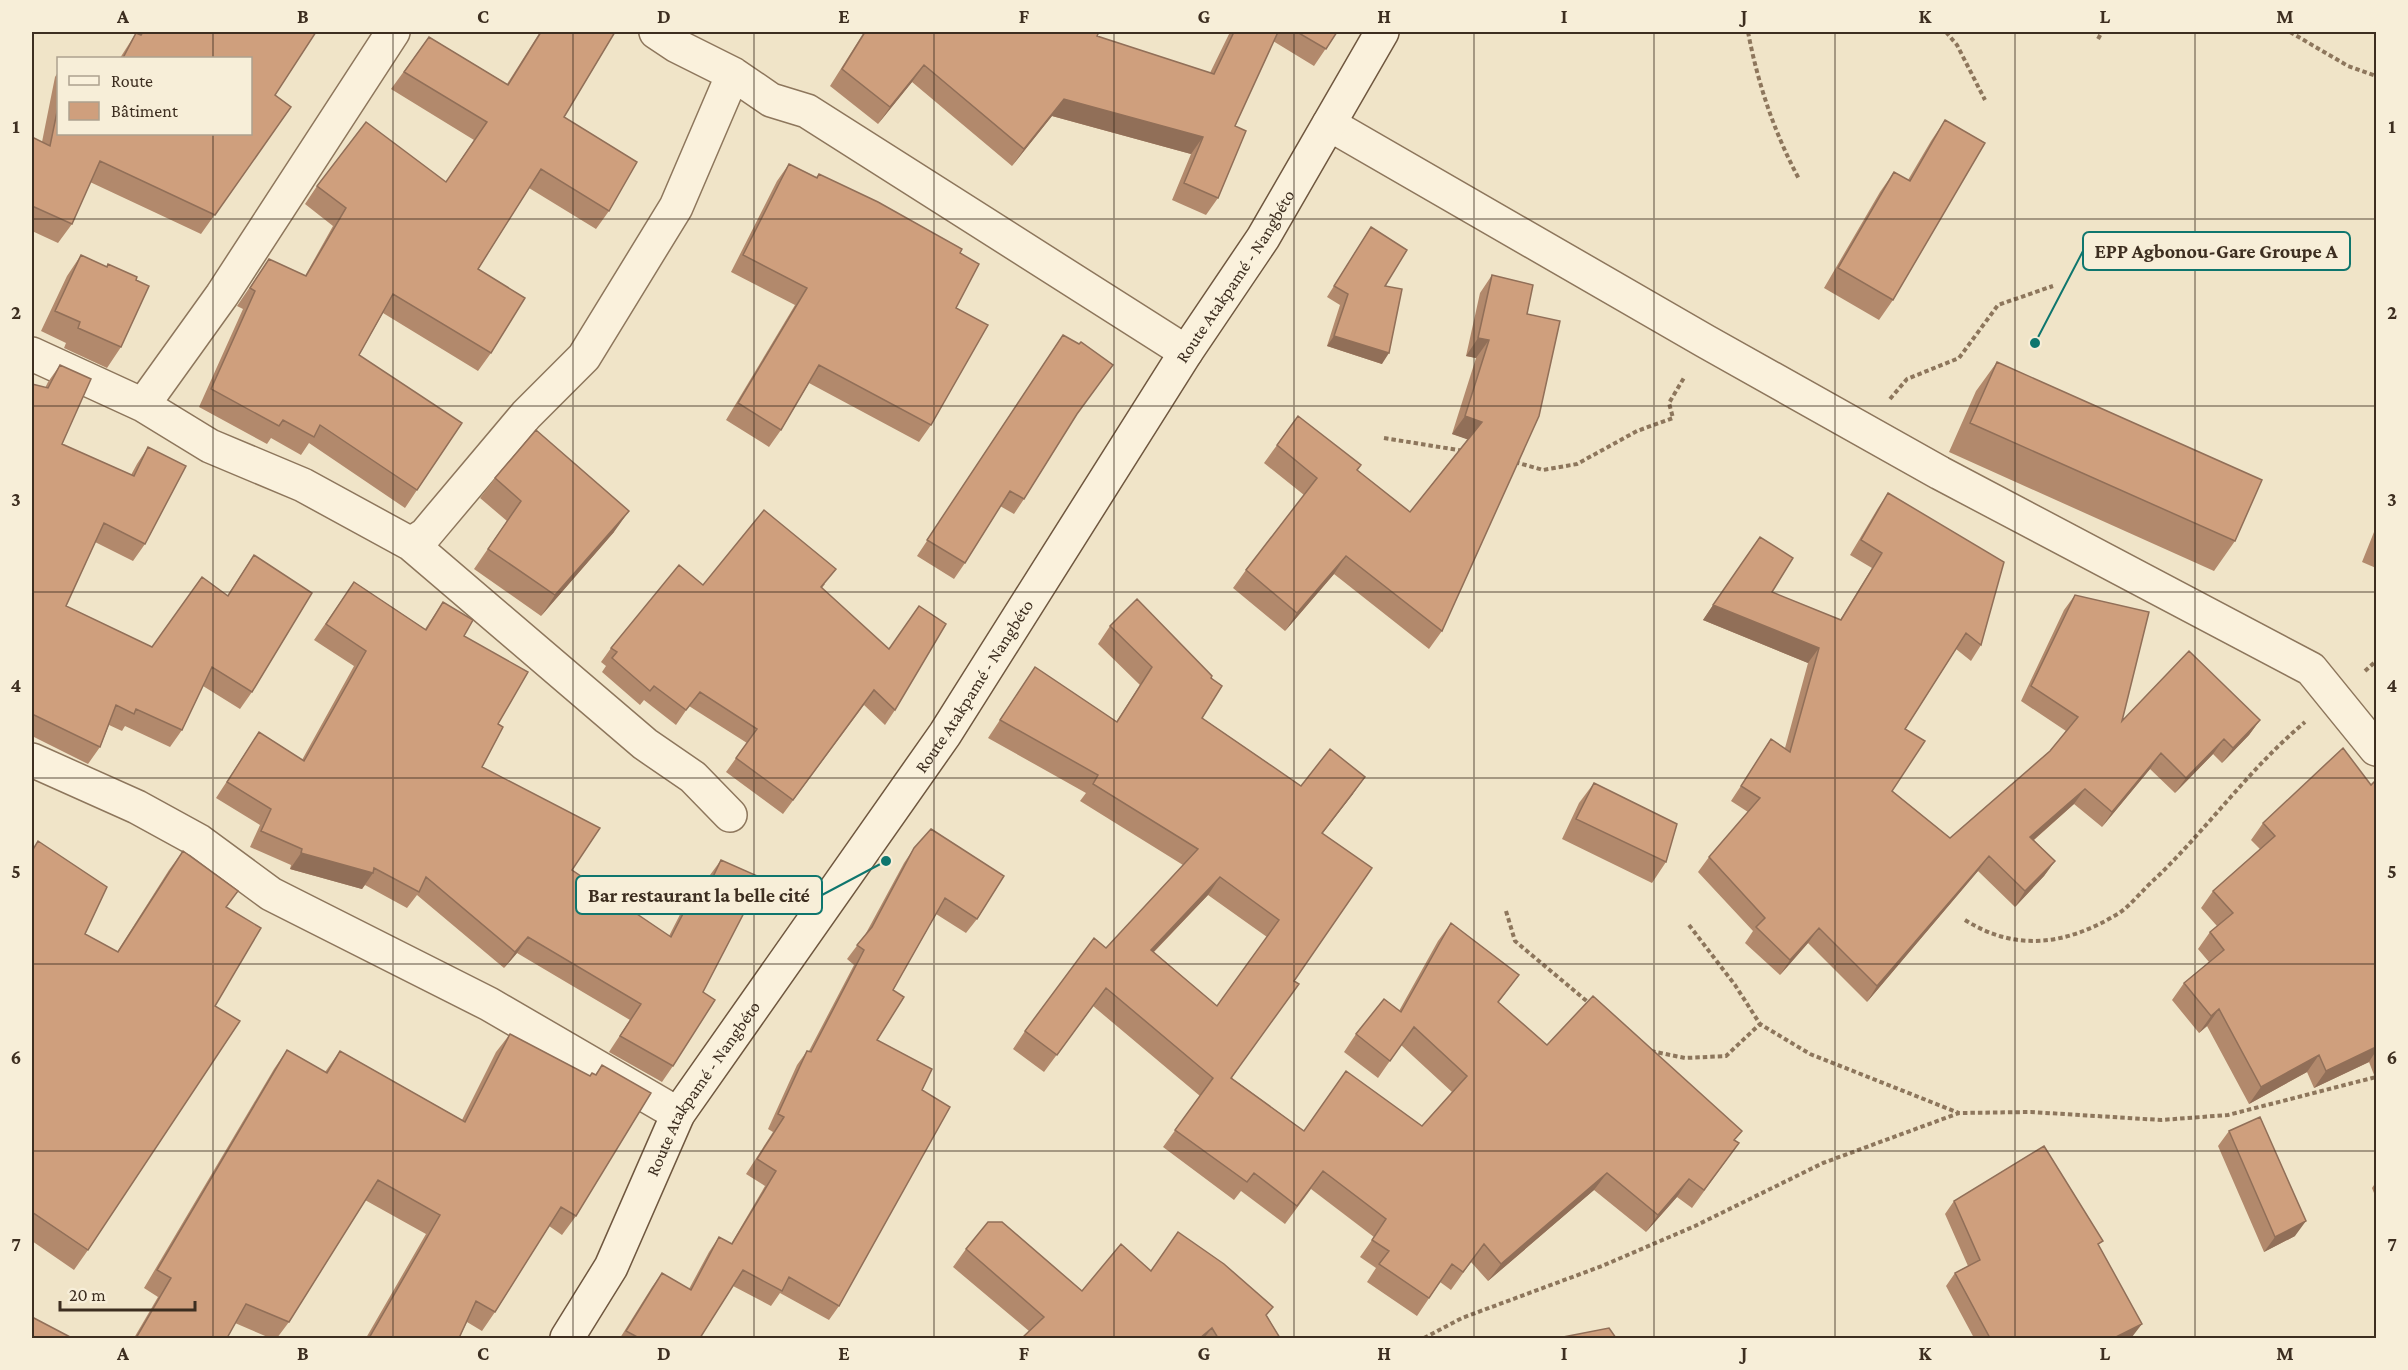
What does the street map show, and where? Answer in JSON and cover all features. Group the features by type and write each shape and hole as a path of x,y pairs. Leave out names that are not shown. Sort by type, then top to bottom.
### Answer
{"street":[{"path":"143,405 222,295 393,32"},
{"path":"656,32 677,46 733,74 771,100 807,111 1186,352"},
{"name":"Route Atakpamé - Nangbéto","path":"567,1338 610,1267 678,1114 945,734 1186,352 1263,238 1382,32"},
{"path":"411,544 425,535 526,415 584,357 675,207 733,74"},
{"path":"1329,124 1865,431 2312,669 2376,749"},
{"path":"32,354 143,405 210,446 303,485 411,544 645,744 693,777 730,815"},
{"path":"32,760 137,807 189,835 271,894 489,1004 678,1114"}],"path":[{"path":"1748,32 1755,66 1776,135 1799,179"},
{"path":"1946,32 1957,45 1985,100"},
{"path":"2098,39 2102,32"},
{"path":"2290,32 2348,66 2376,76"},
{"path":"1865,431 1906,379 1959,358 1998,304 2053,286"},
{"path":"1504,459 1542,470 1577,464 1637,431 1672,418 1669,403 1705,341"},
{"path":"1384,438 1473,452"},
{"path":"1965,920 1984,932 2021,941 2059,940 2117,915 2190,845 2277,746 2334,697"},
{"path":"1506,911 1515,941 1596,1009"},
{"path":"1689,925 1735,985 1760,1024 1810,1054 1959,1113"},
{"path":"1642,1049 1685,1058 1726,1056 1760,1024"},
{"path":"1424,1338 1462,1318 1602,1266 1695,1226 1823,1163 1959,1113 2031,1112 2161,1120 2228,1115 2376,1077"}],"building":[{"path":"143,32 316,32 275,95 291,107 215,215 100,161 72,224 32,206 32,137 50,146 57,112 57,135 252,135 252,57 124,57 136,33 141,35"},
{"path":"541,32 615,32 564,117 637,162 609,211 541,169 478,269 525,298 491,353 393,294 359,355 462,423 417,490 320,425 314,437 283,420 279,426 211,389 255,291 250,288 269,259 306,276 346,208 317,186 366,122 446,182 487,122 404,72 429,37 508,85"},
{"path":"865,32 1099,32 1097,36 1214,74 1234,32 1278,32 1235,126 1246,131 1218,198 1184,183 1203,137 1064,99 1024,149 924,65 890,107 842,69"},
{"path":"1297,32 1337,32 1326,49"},
{"path":"1945,120 1985,143 1893,300 1838,268 1894,172 1910,181"},
{"path":"789,164 817,178 819,174 878,202 962,249 960,253 979,264 956,308 988,325 931,425 819,365 781,430 738,403 807,288 743,255"},
{"path":"1371,227 1407,250 1385,286 1402,289 1389,353 1334,336 1348,294 1334,286"},
{"path":"81,255 137,277 136,280 149,286 121,347 78,328 80,322 55,311"},
{"path":"1492,275 1533,285 1527,314 1560,321 1539,416 1442,631 1346,556 1297,613 1246,570 1317,478 1277,445 1298,416 1361,465 1357,470 1410,512 1482,422 1465,416 1489,340 1478,338"},
{"path":"1063,335 1079,344 1081,342 1113,365 1077,414 1024,499 1010,491 965,563 927,540"},
{"path":"1997,362 2262,480 2235,541 1970,423"},
{"path":"60,365 91,379 62,444 134,476 148,447 186,466 145,544 104,523 66,606 152,647 202,577 228,596 254,555 312,593 252,692 212,667 182,730 136,709 134,714 116,705 100,747 32,714 32,384 48,388"},
{"path":"536,430 629,511 555,595 488,549 521,501 495,478"},
{"path":"1888,493 2004,562 1981,645 1966,633 1905,729 1925,741 1892,791 1950,838 2050,751 2078,717 2031,686 2075,595 2149,612 2122,721 2189,651 2260,720 2233,748 2224,739 2186,778 2161,753 2112,812 2085,789 2030,837 2055,861 2025,891 1989,856 1877,986 1819,928 1790,960 1756,927 1765,918 1709,857 1760,798 1741,786 1771,739 1790,752 1819,648 1713,605 1760,537 1793,558 1772,592 1841,620 1882,553 1861,540"},
{"path":"764,510 836,569 821,587 889,649 919,606 946,624 895,710 874,690 793,800 736,758 757,729 700,692 686,710 654,686 650,691 612,658 617,652 611,648 679,565 703,585"},
{"path":"354,582 426,630 443,602 473,620 464,636 528,672 498,724 503,727 482,767 600,828 572,870 671,937 701,879 710,883 721,860 762,878 703,992 715,1000 673,1066 620,1036 641,1004 528,937 515,952 426,877 419,892 374,868 373,873 301,853 302,849 261,831 271,809 227,782 259,732 304,761 366,651 326,624"},
{"path":"1137,599 1212,676 1211,678 1222,686 1202,718 1301,786 1330,749 1365,777 1322,833 1372,868 1294,981 1299,984 1231,1078 1304,1131 1346,1071 1422,1126 1467,1076 1414,1027 1390,1061 1356,1034 1384,999 1401,1012 1451,923 1519,975 1498,1002 1547,1045 1593,996 1742,1131 1734,1140 1739,1143 1704,1190 1689,1179 1658,1215 1607,1173 1501,1264 1484,1244 1463,1272 1452,1264 1429,1298 1379,1264 1389,1251 1372,1240 1386,1219 1323,1171 1297,1206 1254,1173 1247,1182 1175,1130 1213,1078 1106,988 1057,1055 1025,1031 1094,938 1106,948 1198,849 1093,784 1098,775 1000,720 1035,667 1117,722 1152,667 1110,626","holes":["1220,877 1279,920 1217,1006 1151,950"]},
{"path":"2343,748 2371,785 2376,780 2376,1047 2326,1071 2319,1055 2261,1087 2219,1009 2211,1016 2184,983 2224,950 2210,932 2233,913 2213,891 2275,836 2263,823"},
{"path":"1594,783 1677,824 1666,862 1576,819"},
{"path":"931,829 1004,876 977,919 945,898 893,990 904,997 877,1040 932,1069 922,1090 950,1107 839,1306 789,1277 782,1291 743,1270 700,1338 639,1338 626,1331 662,1273 691,1290 719,1237 732,1244 776,1171 757,1159 784,1117 778,1114 807,1051 811,1052 864,950 857,945 872,927 914,848"},
{"path":"38,841 107,887 85,934 118,952 183,851 238,891 226,907 261,928 215,1006 240,1021 88,1250 32,1212 32,851"},
{"path":"510,1034 590,1076 592,1073 596,1075 602,1065 651,1093 576,1216 561,1207 495,1312 476,1301 459,1338 369,1338 440,1215 378,1180 289,1322 246,1304 227,1338 136,1338 171,1278 157,1270 287,1050 327,1073 340,1051 465,1122"},
{"path":"2260,1117 2306,1221 2275,1237 2229,1131"},
{"path":"2044,1146 2103,1241 2098,1244 2142,1324 2114,1338 1990,1338 1955,1273 1980,1260 1954,1201"},
{"path":"988,1222 1002,1222 1082,1291 1121,1244 1151,1271 1178,1232 1224,1264 1273,1307 1266,1315 1280,1338 1218,1338 1212,1328 1200,1338 1022,1338 1044,1317 966,1249"},
{"path":"32,1317 72,1338 32,1338"},
{"path":"1609,1328 1616,1338 1558,1338"}],"place":[{"name":"EPP Agbonou-Gare Groupe A","path":"2035,343"},
{"name":"Bar restaurant la belle cité","path":"886,861"}]}
